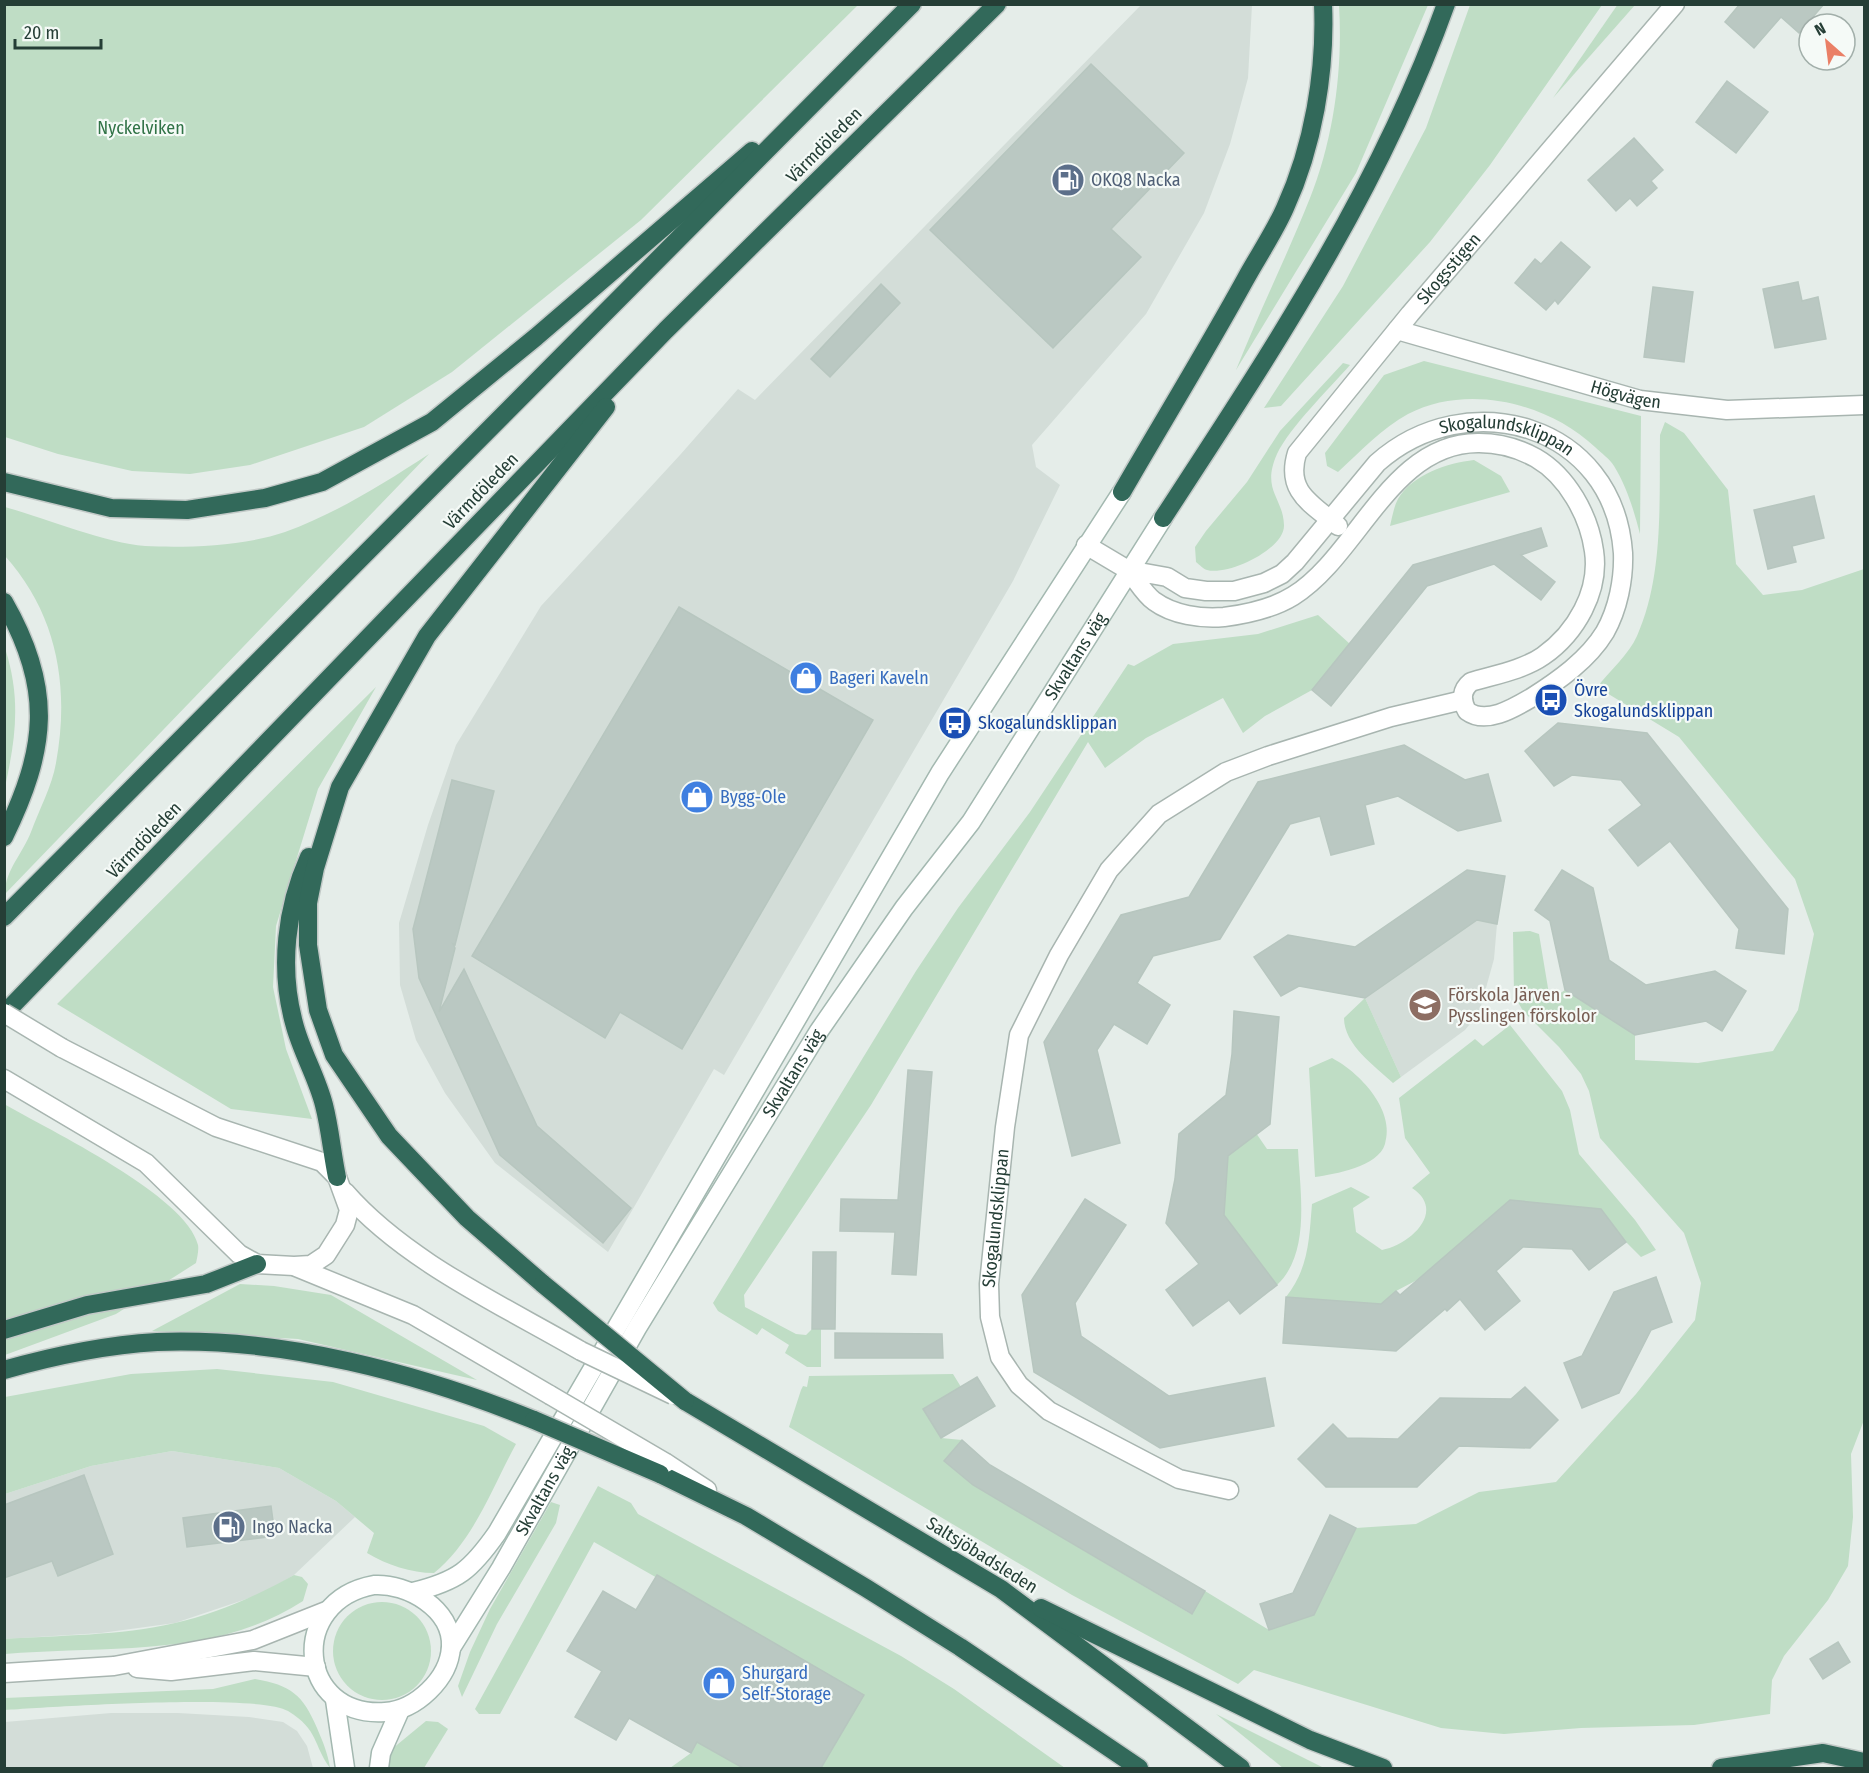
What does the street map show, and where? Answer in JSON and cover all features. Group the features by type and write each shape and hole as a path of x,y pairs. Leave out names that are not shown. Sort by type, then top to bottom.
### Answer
{"highway":[{"name":"Värmdöleden","path":"4,917 912,4"},
{"name":"Värmdöleden","path":"4,1014 666,330 997,4"},
{"path":"1122,492 1215,334 1285,208 1299,171 1314,114 1320,73 1323,4"},
{"path":"1163,518 1258,373 1358,201 1396,126 1446,4"},
{"path":"4,482 111,508 187,510 265,498 322,482 432,422 536,337 856,62"},
{"path":"341,1184 324,1105 294,1024 286,986 287,937 297,885 340,787 427,636 666,330"},
{"path":"4,602 21,631 34,665 39,708 37,752 16,813 4,837"},
{"name":"Saltsjöbadsleden","path":"340,787 315,868 308,903 308,945 318,1010 334,1055 389,1136 467,1218 685,1401 1001,1589 1241,1768"},
{"path":"4,1330 87,1305 206,1284 257,1264"},
{"path":"4,1370 99,1349 157,1342 242,1346 330,1357 413,1377 492,1403 663,1469 746,1516 960,1647 1138,1768"},
{"path":"1001,1589 1310,1740 1383,1768"},
{"path":"1721,1768 1823,1753 1864,1762"}],"street":[{"name":"Skogsstigen","path":"1351,537 1296,488 1293,467 1297,453 1397,330 1675,4"},
{"name":"Högvägen","path":"1397,330 1640,400 1727,410 1864,405"},
{"name":"Skogalundsklippan","path":"1086,545 1128,570 1152,600 1165,607 1208,618 1239,615 1267,608 1293,596 1315,577 1403,476 1421,461 1440,450 1470,443 1512,447 1530,454 1545,463 1573,496 1592,537 1595,558 1592,587 1582,613 1543,656 1471,682 1463,691 1467,711 1485,717 1512,709 1570,670 1588,654 1605,631 1621,585 1622,541 1610,504 1593,473 1582,460 1538,430 1499,422 1452,424 1407,441 1390,451 1377,463 1282,574 1264,583 1244,588 1206,591 1185,588 1167,577 1128,570"},
{"name":"Skvaltans väg","path":"413,1592 439,1586 461,1574 477,1562 497,1533 940,773 1122,492"},
{"name":"Skvaltans väg","path":"335,1700 371,1712 400,1710 425,1696 440,1677 451,1647 507,1558 637,1328 819,1031 904,908 971,822 1128,570 1163,518"},
{"name":"Skogalundsklippan","path":"1229,1490 1179,1479 1049,1411 1019,1385 999,1358 990,1317 989,1284 1005,1127 1019,1035 1059,955 1109,870 1159,814 1226,772 1268,756 1391,717 1463,700"},
{"path":"4,1014 62,1048 216,1127 322,1162 364,1211 432,1264 581,1351 685,1401"},
{"path":"4,1079 146,1163 233,1248 257,1264 311,1265 326,1255 345,1225 349,1210 341,1184"},
{"path":"294,1266 414,1315 550,1395 663,1469"},
{"name":"Skvaltans väg","path":"4,1673 114,1666 254,1640 326,1611 339,1597 362,1587 391,1585 413,1592 441,1617 448,1627 451,1647"},
{"path":"326,1611 315,1641 316,1667 320,1681 335,1700 345,1768"},
{"name":"Skvaltans väg","path":"114,1666 171,1671 254,1661 316,1667"},
{"path":"379,1768 381,1753 400,1710"}],"shaded area":[{"path":"1141,5 1252,5 1248,78 1230,144 1204,213 1146,314 1032,445 1036,467 1060,485 1013,581 724,1075 714,1069 608,1252 495,1163 445,1093 416,1040 400,985 399,923 428,825 456,745 541,606 738,389 755,400"},
{"name":"Förskola Järven - Pysslingen förskolor","path":"1477,920 1497,924 1494,959 1479,1013 1465,1030 1401,1077 1365,998"},
{"path":"172,1451 279,1468 336,1501 355,1517 294,1575 261,1594 175,1623 101,1633 5,1639 5,1494 91,1466"},
{"path":"111,1713 178,1713 249,1717 283,1722 297,1731 307,1746 313,1768 5,1768 5,1722"}],"green space":[{"path":"1618,4 1635,5 1553,98"},
{"name":"Nyckelviken","path":"4,5 858,5 641,220 452,372 364,427 250,465 190,474 132,471 58,454 5,437"},
{"path":"1339,5 1428,5 1356,173 1236,370 1310,198 1325,151 1338,78"},
{"path":"1470,5 1602,5 1490,165 1430,242 1281,406 1264,408 1343,286 1426,128"},
{"path":"1424,361 1641,416 1640,534 1633,508 1619,474 1608,458 1576,432 1554,419 1506,402 1481,399 1456,400 1431,405 1408,414 1389,426 1338,472 1327,466 1325,453 1384,375"},
{"path":"1343,363 1350,365 1300,420 1277,454 1271,476 1274,493 1283,515 1282,534 1266,551 1241,565 1216,571 1204,569 1196,562 1195,547 1247,482 1280,431"},
{"path":"1665,422 1684,433 1728,490 1736,564 1763,595 1802,590 1864,569 1864,1420 1851,1454 1853,1517 1848,1566 1828,1600 1784,1656 1772,1680 1770,1714 1694,1725 1581,1728 1504,1734 1441,1728 1254,1670 1238,1684 1072,1595 789,1427 801,1390 803,1386 807,1387 809,1376 953,1374 961,1387 923,1409 941,1438 962,1440 944,1461 973,1485 1191,1614 1205,1591 1269,1630 1314,1615 1356,1528 1416,1524 1479,1492 1556,1482 1636,1394 1695,1320 1701,1283 1684,1233 1600,1138 1589,1091 1581,1074 1559,1047 1523,1011 1514,995 1513,932 1530,931 1539,934 1550,1000 1565,990 1635,1035 1635,1060 1698,1063 1773,1051 1798,1010 1814,934 1795,879 1679,737 1597,687 1629,649 1646,613 1656,563 1660,435"},
{"path":"429,454 5,894 11,870 28,840 52,780 60,734 61,706 60,679 48,627 23,578 5,556 5,507 129,544 179,547 234,543 269,537 323,516 377,487"},
{"path":"1474,460 1501,476 1510,492 1390,526 1398,499 1413,483 1442,467"},
{"path":"1318,615 1350,644 1312,690 1265,716 1243,733 1223,698 1146,738 1105,768 1088,742 871,1105 744,1295 745,1307 796,1334 806,1335 812,1329 821,1329 821,1367 807,1367 785,1353 789,1345 762,1328 757,1335 718,1311 713,1303 916,971 958,908 1030,812 1128,664 1134,666 1173,644 1258,634"},
{"path":"5,648 13,684 15,718 5,787"},
{"path":"376,687 318,789 276,926 273,987 286,1049 312,1119 231,1109 57,1004"},
{"path":"1365,998 1401,1077 1393,1083 1355,1046 1345,1028 1344,1018"},
{"path":"1510,1025 1562,1091 1570,1110 1579,1154 1635,1220 1656,1250 1641,1257 1626,1242 1601,1209 1510,1200 1419,1279 1396,1291 1381,1304 1286,1297 1304,1264 1309,1241 1312,1204 1351,1187 1370,1197 1353,1208 1356,1232 1382,1250 1403,1241 1421,1226 1426,1207 1422,1197 1412,1188 1430,1173 1405,1138 1399,1098 1475,1039 1483,1046"},
{"path":"1332,1058 1364,1082 1380,1106 1387,1131 1381,1152 1365,1164 1315,1177 1309,1068"},
{"path":"4,1104 82,1147 144,1186 169,1206 188,1226 198,1245 196,1263 116,1314 5,1355"},
{"path":"1256,1133 1267,1149 1298,1149 1301,1202 1299,1239 1288,1272 1277,1285 1224,1215 1228,1156"},
{"path":"240,1284 274,1286 331,1295 477,1380 298,1339 152,1331"},
{"path":"217,1369 333,1382 484,1426 516,1444 471,1530 448,1560 434,1573 399,1568 367,1553 374,1533 336,1501 279,1468 172,1451 91,1466 5,1494 5,1397 131,1374"},
{"path":"598,1486 631,1503 638,1514 901,1656 954,1689 1065,1768 821,1768 863,1695 594,1542 500,1714 479,1714 475,1709"},
{"path":"551,1502 560,1505 556,1523 497,1624 462,1697 458,1686 470,1652 490,1609"},
{"path":"294,1575 302,1577 308,1584 303,1601 268,1620 233,1632 196,1641 158,1646 5,1654 5,1639 112,1633 154,1627 206,1615 266,1590"},
{"path":"382,1602 392,1603 409,1610 423,1624 430,1641 430,1661 423,1678 409,1692 392,1699 382,1700 372,1699 355,1692 341,1678 334,1661 333,1651 334,1641 341,1624 355,1610 372,1603"},
{"path":"255,1679 287,1688 301,1700 317,1728 330,1768 305,1725 288,1711 269,1706 198,1702 5,1710 5,1698 213,1689"},
{"path":"1216,1714 1324,1768 1283,1768"},
{"path":"426,1721 438,1722 448,1729 424,1768 388,1768 392,1749"},
{"path":"697,1742 743,1768 670,1768 691,1753"}],"building":[{"path":"1740,4 1824,4 1817,12 1797,12 1797,31 1781,17 1754,48 1725,22"},
{"name":"OKQ8 Nacka","path":"1091,64 1184,153 1111,229 1141,257 1053,348 930,230"},
{"path":"1727,81 1768,112 1736,153 1696,122"},
{"path":"1634,138 1663,170 1651,181 1657,188 1637,206 1630,198 1616,211 1588,180"},
{"path":"1561,242 1590,267 1558,304 1555,300 1546,310 1515,283 1535,259 1541,264"},
{"path":"1798,282 1802,301 1818,297 1826,339 1775,348 1763,289"},
{"path":"881,284 900,303 830,377 811,359"},
{"path":"1653,287 1693,292 1684,362 1644,357"},
{"path":"1814,496 1824,538 1792,546 1796,562 1768,569 1754,510"},
{"path":"1541,528 1547,546 1521,555 1555,582 1541,600 1494,564 1427,586 1331,706 1312,690 1413,565"},
{"name":"Bygg-Ole","path":"679,607 873,720 682,1049 620,1012 605,1038 472,956"},
{"path":"1558,723 1647,733 1788,909 1784,954 1736,948 1739,929 1670,841 1638,866 1609,830 1642,805 1621,780 1572,775 1554,786 1525,751"},
{"path":"1404,745 1465,780 1488,774 1501,821 1458,831 1398,796 1365,805 1374,844 1331,855 1320,816 1290,824 1220,939 1153,956 1137,983 1170,1005 1147,1044 1114,1024 1097,1050 1120,1143 1072,1156 1044,1042 1121,915 1189,897 1258,782"},
{"path":"452,780 494,791 455,945 453,944 455,948 439,1012 464,969 537,1126 631,1208 603,1243 500,1155 419,978 413,929"},
{"path":"1467,870 1505,876 1497,924 1477,920 1365,998 1299,986 1281,996 1254,957 1288,935 1355,947"},
{"path":"1562,870 1593,888 1609,960 1646,985 1715,971 1746,991 1722,1031 1706,1021 1635,1035 1565,990 1550,921 1535,910"},
{"path":"1234,1011 1279,1017 1270,1124 1228,1156 1224,1215 1277,1285 1240,1314 1229,1300 1193,1326 1166,1290 1199,1264 1166,1223 1175,1179 1179,1134 1226,1095 1232,1054"},
{"path":"908,1070 932,1072 916,1275 892,1274 895,1232 840,1231 841,1199 898,1200"},
{"path":"1085,1199 1126,1225 1075,1303 1081,1336 1169,1396 1265,1378 1274,1426 1160,1448 1034,1372 1022,1295"},
{"path":"1510,1200 1601,1209 1626,1242 1589,1270 1572,1249 1523,1247 1496,1271 1520,1301 1485,1330 1460,1299 1396,1351 1283,1343 1286,1297 1381,1304 1396,1291 1400,1295"},
{"path":"813,1252 836,1252 835,1329 812,1329"},
{"path":"1656,1277 1672,1322 1651,1330 1619,1393 1582,1408 1564,1363 1582,1356 1614,1292"},
{"path":"835,1333 942,1334 943,1358 835,1358"},
{"path":"977,1377 995,1406 941,1438 923,1409"},
{"path":"1525,1387 1558,1420 1530,1448 1459,1446 1417,1487 1326,1487 1298,1459 1333,1424 1347,1438 1398,1439 1440,1398 1511,1399"},
{"path":"962,1440 990,1465 1205,1591 1192,1614 973,1485 944,1461"},
{"path":"84,1475 113,1554 58,1576 52,1561 4,1578 4,1505"},
{"name":"Ingo Nacka","path":"271,1506 275,1536 187,1547 183,1518"},
{"path":"1330,1515 1356,1528 1314,1615 1269,1630 1260,1604 1293,1593"},
{"name":"Shurgard Self-Storage","path":"657,1575 864,1695 821,1768 743,1768 697,1742 691,1753 629,1718 616,1740 575,1717 602,1671 567,1651 603,1591 636,1610"},
{"path":"1838,1642 1850,1662 1823,1679 1810,1659"}],"place":[{"name":"OKQ8 Nacka","path":"1068,180"},
{"name":"Bageri Kaveln","path":"806,678"},
{"name":"Övre Skogalundsklippan","path":"1551,700"},
{"name":"Skogalundsklippan","path":"955,723"},
{"name":"Bygg-Ole","path":"697,797"},
{"name":"Förskola Järven - Pysslingen förskolor","path":"1425,1005"},
{"name":"Ingo Nacka","path":"229,1527"},
{"name":"Shurgard Self-Storage","path":"719,1683"}]}
